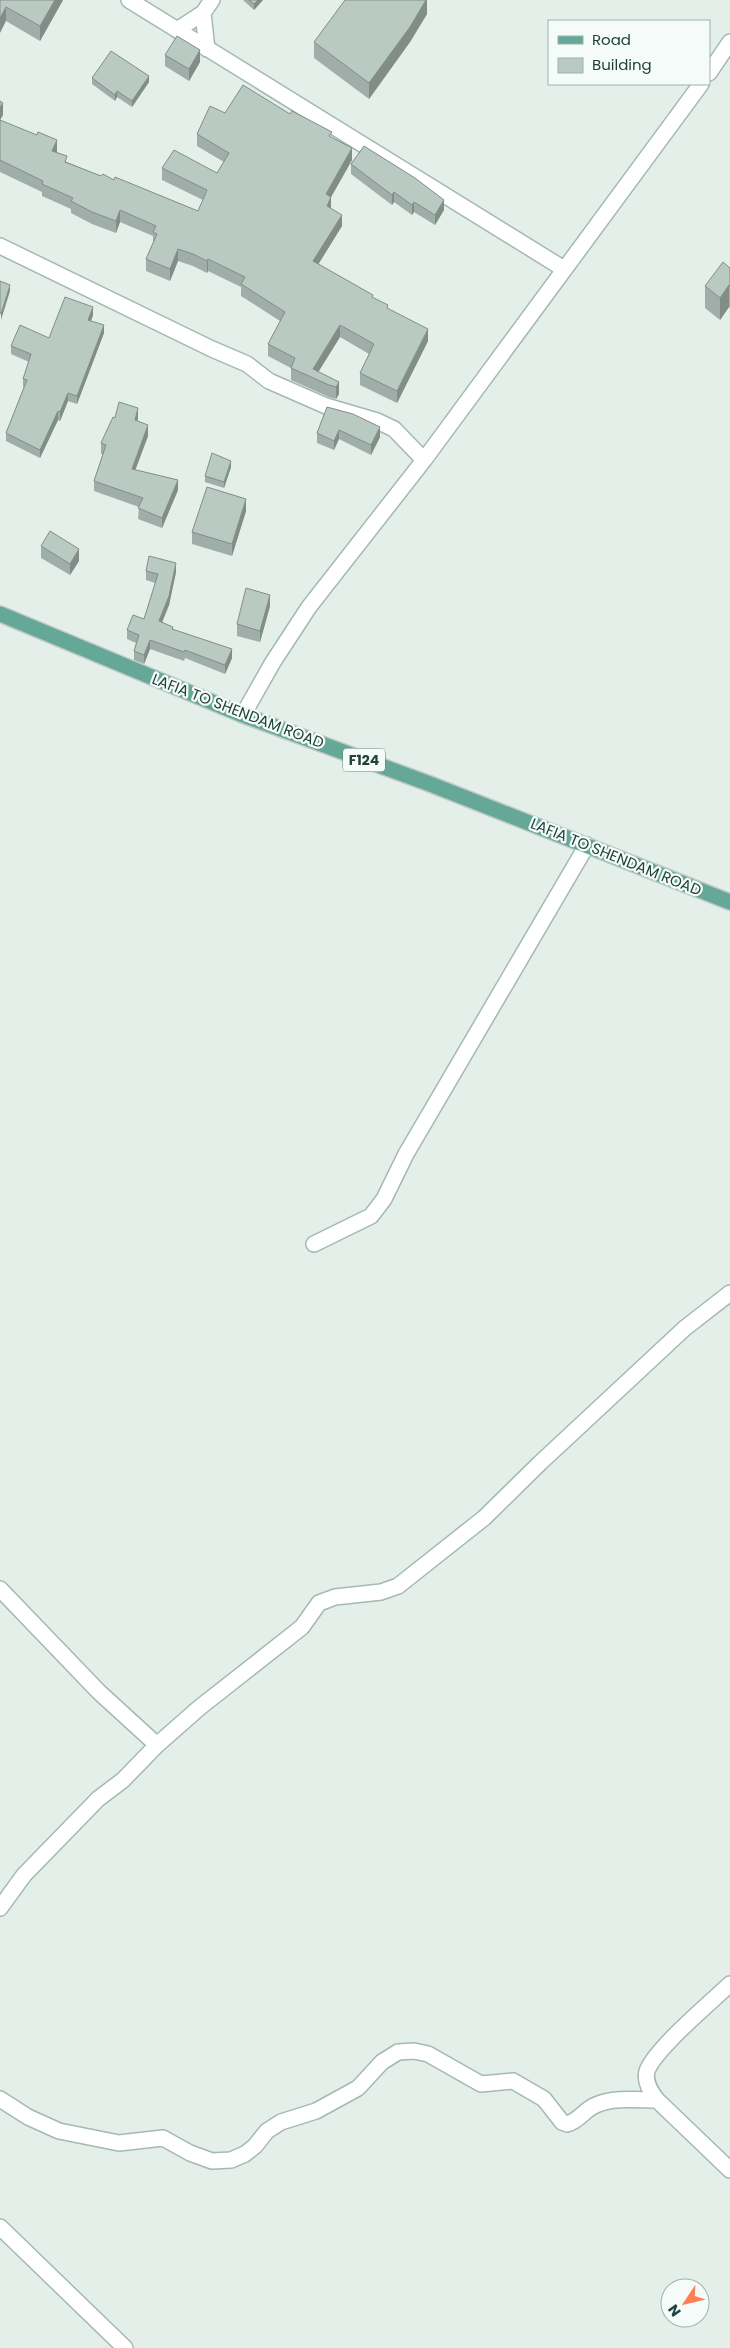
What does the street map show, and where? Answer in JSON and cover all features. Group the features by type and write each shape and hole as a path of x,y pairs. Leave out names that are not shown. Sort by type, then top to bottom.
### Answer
{"main road":[{"name":"LAFIA TO SHENDAM ROAD","path":"2,618 243,715 430,784 730,902"}],"street":[{"path":"129,0 564,270"},
{"path":"177,30 204,13 212,0"},
{"path":"204,13 207,49"},
{"path":"710,72 730,42"},
{"path":"243,715 273,662 309,607 424,460 700,85"},
{"path":"0,246 212,349 247,364 269,381 326,406 377,421 394,429 424,460"},
{"path":"314,1244 371,1216 384,1199 430,1113 587,845"},
{"path":"0,1908 24,1875 98,1799 123,1780 156,1745 199,1708 302,1627 319,1603 335,1597 381,1592 398,1586 484,1518 540,1463 685,1328 730,1293"},
{"path":"0,1589 99,1692 156,1745"},
{"path":"730,1984 671,2040 651,2064 646,2076 650,2091 656,2100 730,2170"},
{"path":"0,2099 28,2118 59,2132 118,2143 163,2138 190,2153 212,2161 231,2160 245,2154 267,2131 281,2122 316,2111 338,2100 358,2088 382,2062 398,2052 414,2051 428,2054 481,2084 513,2081 544,2099 562,2122 567,2124 574,2122 584,2112 602,2103 656,2100"},
{"path":"0,2227 125,2348"}],"building":[{"path":"0,0 55,0 40,26 6,7 0,18"},
{"path":"249,0 258,0 254,4"},
{"path":"345,0 426,0 410,27 369,83 314,42"},
{"path":"177,36 200,50 189,69 165,55"},
{"path":"111,51 149,76 132,101 117,91 115,95 92,78"},
{"path":"243,85 290,114 292,111 332,132 329,136 352,148 326,194 331,197 327,206 342,215 313,261 373,295 372,297 388,305 387,308 428,329 397,391 360,373 374,344 340,325 313,369 339,382 336,387 291,368 295,358 268,344 285,312 241,284 245,277 208,259 207,261 178,249 170,269 146,259 157,234 153,232 156,226 120,210 116,221 92,212 71,201 73,198 42,184 43,181 0,160 0,120 37,135 38,132 57,140 52,151 67,156 65,162 101,176 103,174 114,180 115,177 198,211 207,190 162,168 174,150 217,173 229,153 197,134 210,106 225,113"},
{"path":"364,146 415,178 444,200 435,215 414,202 412,205 394,192 392,195 351,164"},
{"path":"723,262 730,268 730,286 720,298 705,286"},
{"path":"0,281 10,285 1,314 0,313"},
{"path":"65,297 93,307 88,320 104,325 77,396 68,393 40,450 6,433 27,380 23,379 31,354 11,346 20,325 49,338"},
{"path":"119,402 138,408 135,420 148,425 132,469 178,480 162,518 138,508 143,498 94,481 106,445 101,443 113,417 115,418"},
{"path":"327,407 353,414 380,427 371,445 339,430 334,441 317,433"},
{"path":"212,453 231,461 224,482 205,476"},
{"path":"207,487 246,499 232,544 192,532"},
{"path":"50,531 79,549 70,564 41,546"},
{"path":"149,556 176,563 169,596 159,621 173,627 172,629 232,649 225,665 185,650 184,652 150,640 144,655 134,651 139,635 127,630 133,615 144,619 158,574 146,571"},
{"path":"246,588 270,595 260,631 237,624"}]}
